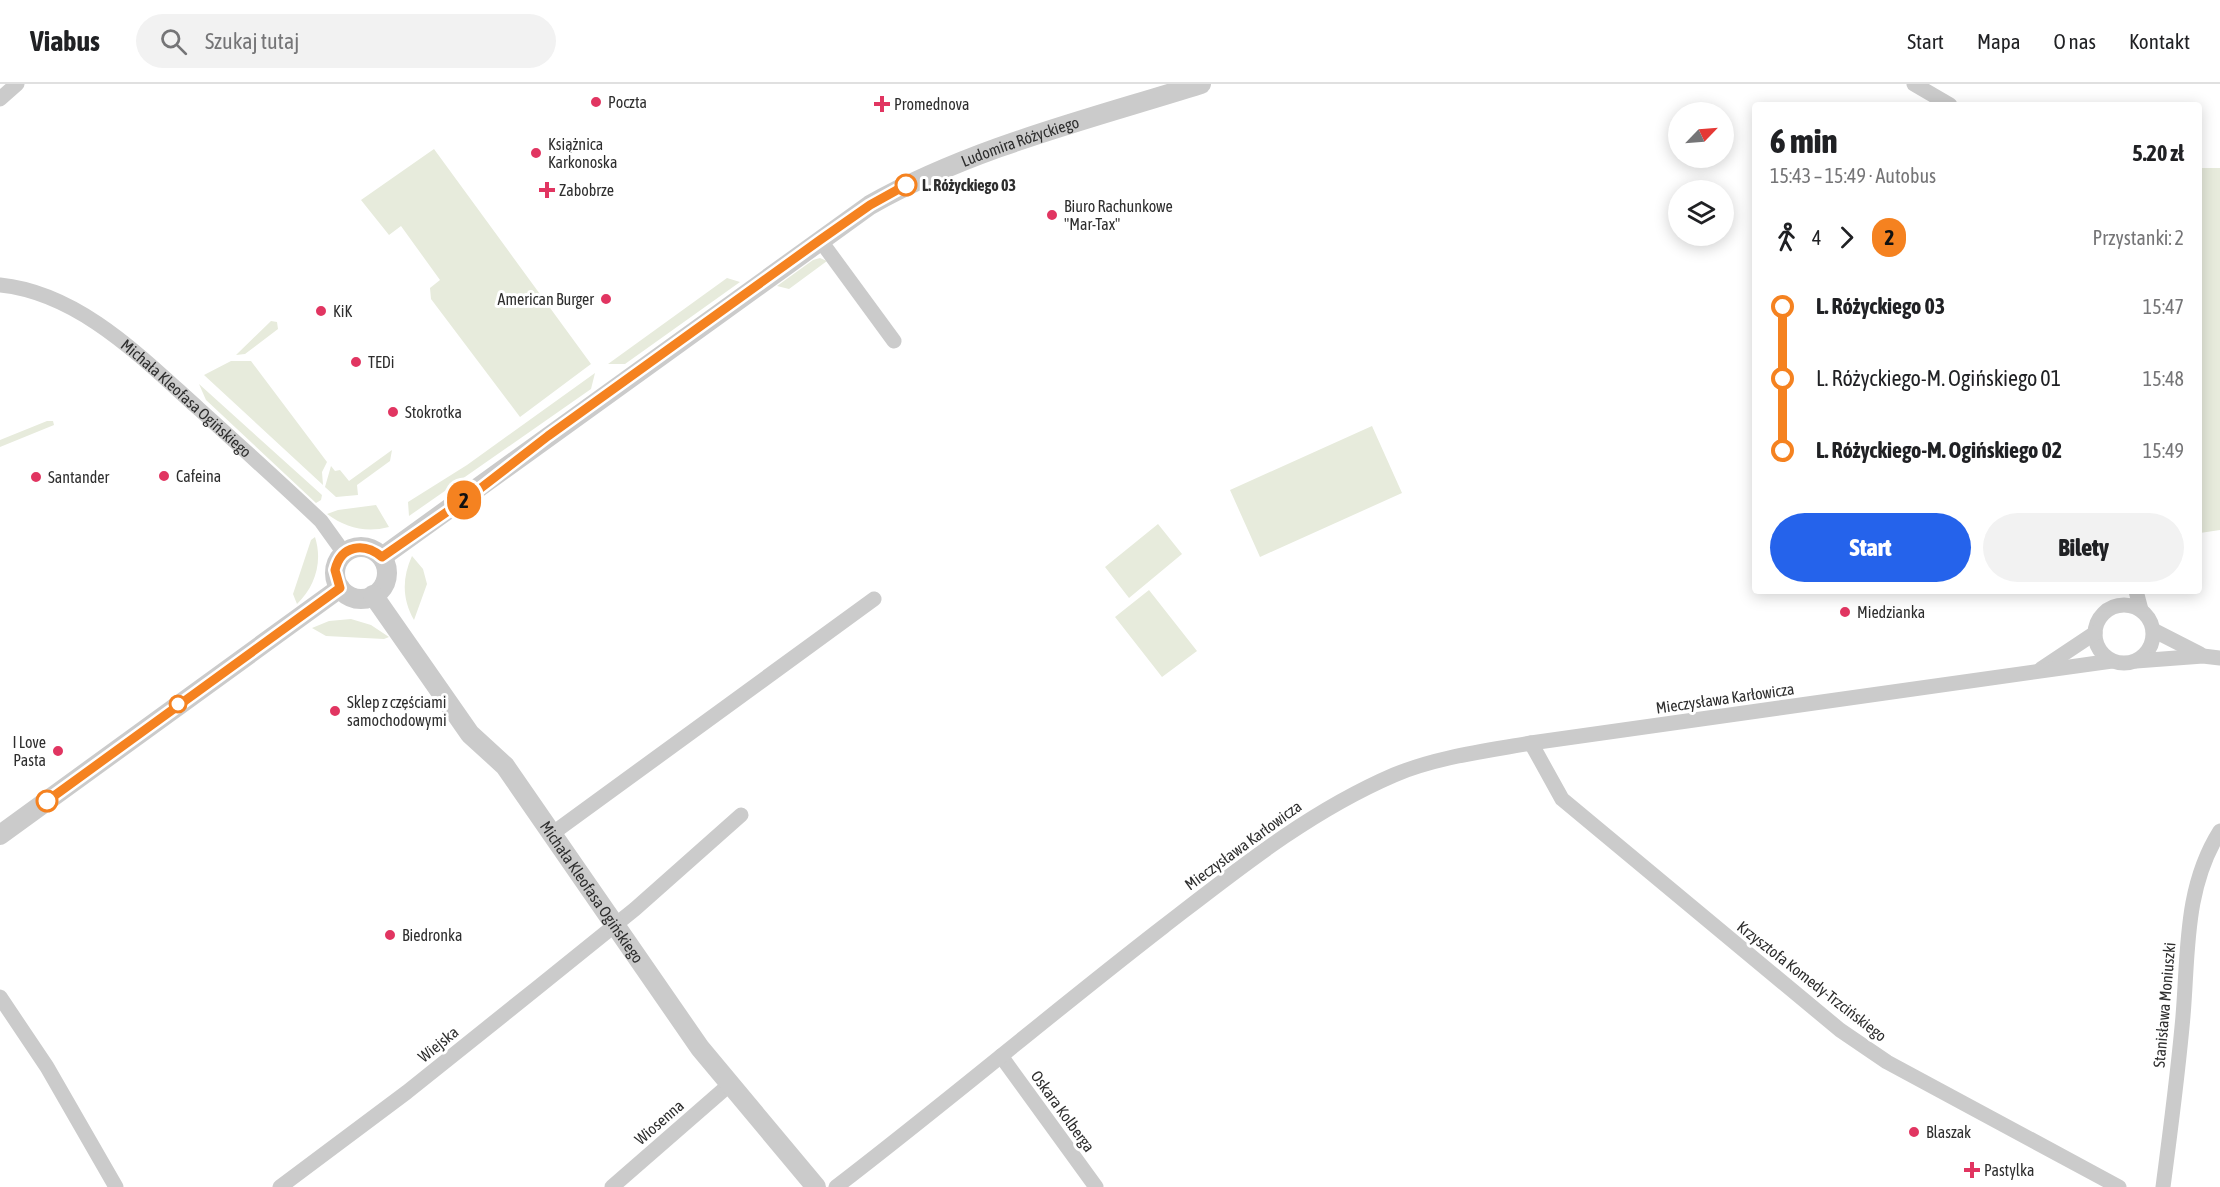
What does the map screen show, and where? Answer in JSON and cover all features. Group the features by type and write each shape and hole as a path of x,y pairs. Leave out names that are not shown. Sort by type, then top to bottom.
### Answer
{"street":[{"path":"0,99 17,84"},
{"name":"Ludomira Różyckiego","path":"382,557 477,491 548,436 820,240 892,192 947,167 996,149 1201,84"},
{"path":"1914,84 1945,102"},
{"path":"820,240 894,341"},
{"name":"Michała Kleofasa Ogińskiego","path":"0,285 35,294 65,306 100,325 135,351 321,521 344,553"},
{"path":"364,547 382,557 386,565 385,582 373,595 355,598 340,588 335,570 344,553 353,548 364,547"},
{"path":"0,835 340,588"},
{"path":"2117,594 2110,608 2099,619 2095,633 2097,645 2112,661 2124,663 2203,656 2220,658"},
{"path":"2137,594 2141,610"},
{"name":"Michała Kleofasa Ogińskiego","path":"373,595 470,734 505,766 686,1029 729,1085 816,1187"},
{"path":"553,833 874,599"},
{"path":"2110,608 2131,605 2150,618 2154,630 2150,649 2136,661"},
{"path":"2154,630 2203,656"},
{"name":"Mieczysława Karłowicza","path":"2039,670 2095,633"},
{"name":"Mieczysława Karłowicza","path":"836,1187 1183,911 1276,840 1304,822 1396,774 1461,755 1531,743 2039,670 2064,670 2088,663 2112,661"},
{"name":"Krzysztofa Komedy-Trzcińskiego","path":"1531,743 1562,799 1840,1030 1887,1062 2119,1187"},
{"name":"Wiejska","path":"280,1187 407,1092 615,924 741,815"},
{"name":"Stanisława Moniuszki","path":"2163,1187 2182,1027 2189,912 2206,859 2220,831"},
{"path":"0,997 68,1101 86,1139 116,1187"},
{"name":"Oskara Kolberga","path":"1001,1056 1096,1187"},
{"name":"Wiosenna","path":"612,1187 729,1085"}],"shaded area":[{"path":"434,149 591,364 520,417 431,299 430,288 440,280 401,226 389,235 361,200"},
{"path":"2202,168 2220,168 2220,530 2202,533"},
{"path":"820,258 827,261 789,289 777,286 813,260"},
{"path":"727,278 740,282 625,364 608,364"},
{"path":"271,321 277,322 278,329 245,354 236,355"},
{"path":"231,361 251,361 327,462 322,472 323,485 204,375"},
{"path":"595,373 591,389 409,516 408,502 467,465"},
{"path":"199,384 322,495 321,500 316,503 206,400"},
{"path":"47,421 53,421 54,425 0,447 0,440"},
{"path":"1372,426 1402,493 1260,557 1230,490"},
{"path":"392,450 390,461 357,485 358,495 336,497 325,487 331,466 335,471 340,470 349,481"},
{"path":"376,505 389,527 356,528 341,523 327,514 338,510"},
{"path":"1158,524 1182,554 1129,598 1105,567"},
{"path":"315,537 318,556 316,574 309,590 297,604 293,594 311,540"},
{"path":"412,556 423,569 427,584 414,620 405,596 406,572"},
{"path":"1149,590 1197,651 1162,677 1115,617"},
{"path":"351,619 371,625 389,637 384,639 326,636 312,628 329,621"}],"bus line":[{"name":"2","path":"47,801 340,588 335,570 344,553 353,548 364,547 374,550 382,557 516,463 548,436 820,240 870,205 906,185"}],"place":[{"name":"Poczta","path":"596,102"},
{"name":"Promednova","path":"882,104"},
{"name":"Książnica Karkonoska","path":"536,153"},
{"name":"L. Różyckiego 03","path":"906,185"},
{"name":"Zabobrze","path":"547,190"},
{"name":"Biuro Rachunkowe \"Mar-Tax\"","path":"1052,215"},
{"name":"American Burger","path":"606,299"},
{"name":"KiK","path":"321,311"},
{"name":"TEDi","path":"356,362"},
{"name":"Stokrotka","path":"393,412"},
{"name":"Cafeina","path":"164,476"},
{"name":"Santander","path":"36,477"},
{"name":"Miedzianka","path":"1845,612"},
{"name":"Sklep z częściami samochodowymi","path":"335,711"},
{"name":"I Love Pasta","path":"58,751"},
{"name":"Biedronka","path":"390,935"},
{"name":"Blaszak","path":"1914,1132"},
{"name":"Pastylka","path":"1972,1170"}]}
